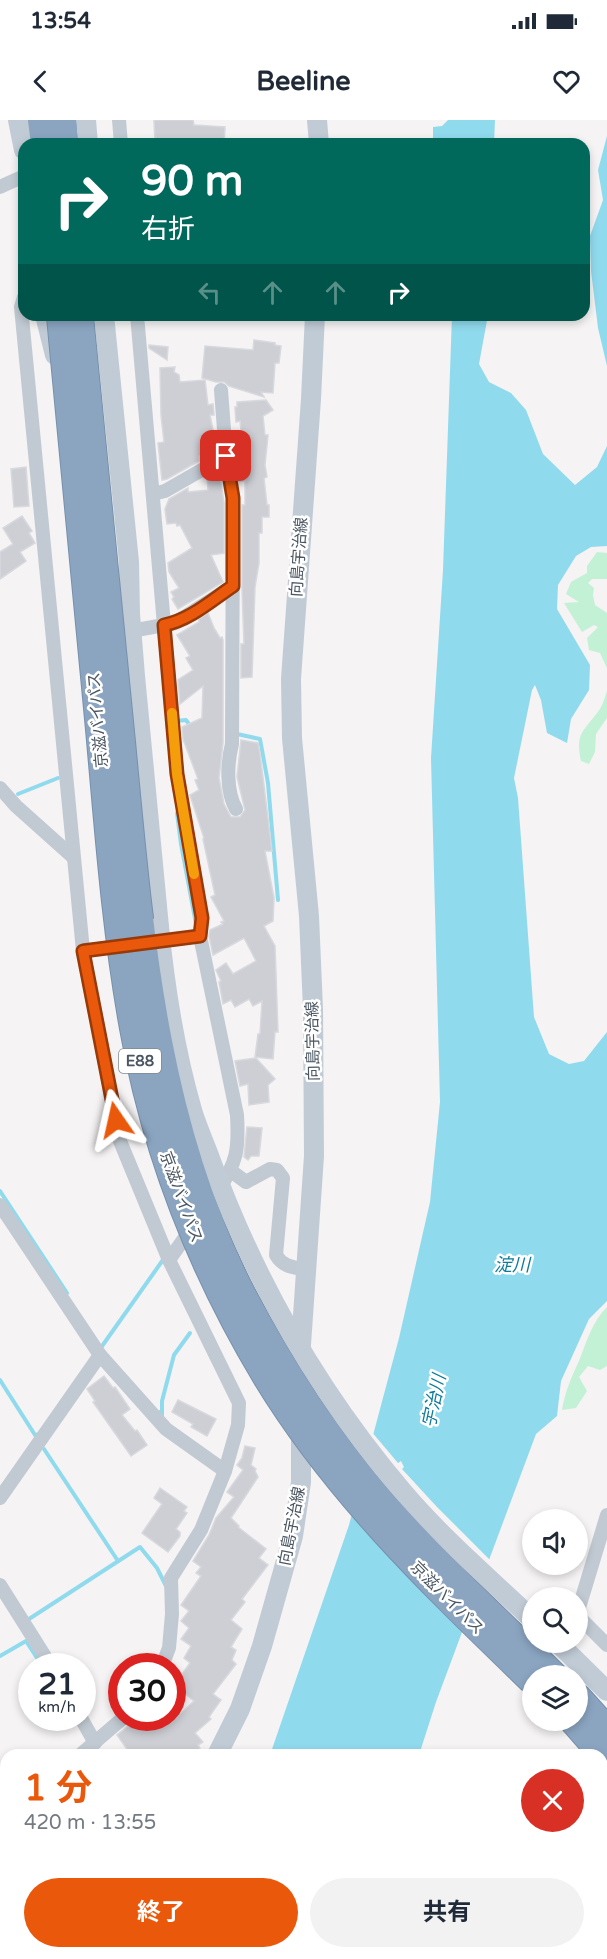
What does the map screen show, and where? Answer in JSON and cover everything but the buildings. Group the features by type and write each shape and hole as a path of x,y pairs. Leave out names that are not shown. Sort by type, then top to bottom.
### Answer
{"highway":[{"path":"41,120 43,138"},
{"path":"63,120 64,138"},
{"name":"京滋バイパス","path":"61,321 123,965 143,1075 172,1178 202,1254 228,1308 268,1379 308,1440 352,1497 403,1554 522,1671"},
{"name":"京滋バイパス","path":"81,321 144,962 168,1086 194,1180 221,1247 249,1305 288,1372 352,1466 401,1523 544,1665"},
{"path":"588,1708 607,1729"},
{"path":"582,1731 597,1749"}],"street":[{"path":"18,120 22,138"},
{"path":"86,120 88,138"},
{"path":"119,120 120,138"},
{"path":"317,120 318,138"},
{"path":"0,187 18,179"},
{"path":"22,321 83,951 120,1141 169,1260 239,1403 238,1425 225,1471 201,1530 171,1578 172,1614 167,1653"},
{"path":"46,321 76,432 117,554 131,622"},
{"path":"105,321 129,562 131,622 159,927 173,1029 193,1111 223,1195 253,1263 295,1343 351,1427 404,1493 468,1559 522,1610"},
{"path":"138,321 177,774 202,918 200,936 237,1115 238,1142 231,1171 169,1260"},
{"name":"向島宇治線","path":"220,1749 240,1709 260,1653 293,1536 301,1482 300,1359 314,1156 313,1009 309,916 292,738 291,679 315,321"},
{"path":"221,390 226,456 233,498 232,744 228,758 231,800 236,809"},
{"path":"153,494 165,491 226,456"},
{"path":"131,622 164,625 175,623 233,586"},
{"path":"0,788 16,806 73,857"},
{"path":"83,951 200,936"},
{"path":"231,1171 246,1182 270,1169 277,1170 284,1178 276,1255 286,1266 306,1270"},
{"path":"0,1204 100,1356 166,1429 225,1471"},
{"path":"0,1498 100,1356"},
{"path":"585,1587 607,1515"},
{"path":"0,1585 43,1653"},
{"path":"588,1626 607,1645"},
{"path":"568,1653 607,1691"},
{"path":"88,1731 95,1743"},
{"path":"88,1749 108,1731"}],"green space":[{"path":"597,552 607,553 607,579 592,579 588,583 594,588 595,605 607,613 607,668 600,653 589,650 587,638 598,627 594,625 582,632 564,603 579,602 566,594 571,582 587,573 587,566"},
{"path":"607,691 607,718 596,734 595,752 589,764 581,761 580,737 600,709"},
{"path":"607,1307 607,1366 600,1370 588,1366 579,1377 587,1391 576,1408 562,1410 569,1385 590,1332"}],"water":[{"path":"448,120 495,120 494,138 433,138 433,127 442,126"},
{"path":"607,136 607,366 598,328 591,271 590,236 603,200 598,170"},
{"name":"淀川","path":"452,321 487,321 479,364 489,382 511,393 526,410 543,454 575,485 597,467 607,446 607,546 591,547 576,556 558,585 557,609 590,665 589,690 571,719 567,743 547,733 541,700 535,685 532,690 514,778 518,798 534,1017 549,1054 569,1064 584,1061 607,1032 607,1301 589,1319 561,1381 557,1416 536,1434 436,1702 421,1749 272,1749 349,1525 399,1338 430,1202 440,1102 431,758 443,570"}],"pier":[{"path":"371,1431 398,1463 401,1461 404,1467 402,1469 437,1507 492,1562 484,1584 364,1456"}],"waterway":[{"path":"176,721 186,720 191,727"},
{"path":"237,734 260,739 268,783 278,900"},
{"path":"18,794 58,778"},
{"path":"177,813 196,924"},
{"path":"0,1191 67,1293"},
{"path":"100,1349 165,1257"},
{"path":"159,1412 162,1415 162,1401 174,1355 190,1333"},
{"path":"0,1380 35,1435 40,1434"},
{"path":"44,1449 118,1561"},
{"path":"29,1619 140,1547 157,1568 167,1588"},
{"path":"0,1656 26,1641 34,1653"}],"slow traffic":[{"path":"172,713 177,774 194,874"}],"route":[{"path":"116,1120 83,951 200,936 202,918 177,774 164,625 175,623 192,614 233,586 233,498 226,456"}],"water label":[{"name":"宇治川","path":"434,1401"}]}
